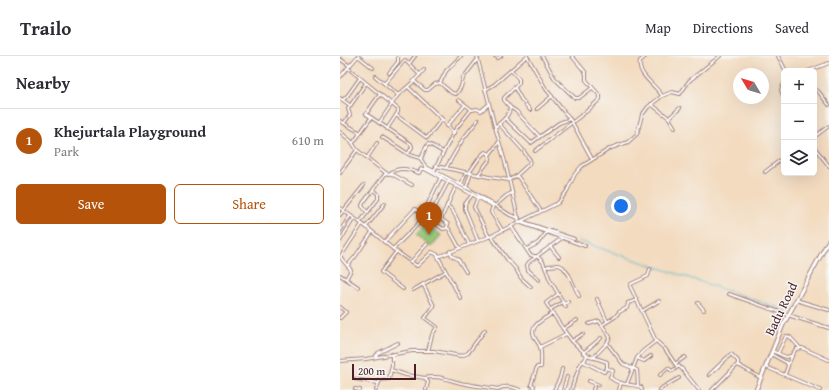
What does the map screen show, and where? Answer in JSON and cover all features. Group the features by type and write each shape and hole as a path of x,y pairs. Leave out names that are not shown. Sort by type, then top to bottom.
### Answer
{"main road":[{"name":"Badu Road","path":"756,390 788,314 829,240"}],"street":[{"path":"340,77 358,56 373,68"},
{"path":"389,73 398,62 398,56"},
{"path":"410,64 415,56"},
{"path":"414,81 427,90 435,84 440,83 446,71 461,56"},
{"path":"477,56 520,222"},
{"path":"494,56 498,58 501,56"},
{"path":"485,90 495,84 527,56 544,86 572,122 592,159"},
{"path":"542,56 555,79 575,98 579,98 592,88"},
{"path":"534,150 600,99 600,96 586,80 586,73 572,56"},
{"path":"646,56 640,61 640,66 648,81 662,96"},
{"path":"340,208 416,266 432,252 440,256 459,247 490,236 558,203 575,174 582,166 610,148 628,142 639,131 642,115 651,104 662,96 672,92 680,94 689,81 720,56"},
{"path":"778,56 784,68"},
{"path":"340,59 398,110 396,116 387,129"},
{"path":"385,83 405,60 420,74"},
{"path":"440,83 452,93 456,94 461,87 463,78 478,60"},
{"path":"815,68 829,62"},
{"path":"378,124 398,95 424,70"},
{"path":"511,70 519,81 504,99 511,108 516,111 540,136"},
{"path":"375,76 398,95"},
{"path":"343,100 360,78"},
{"path":"344,123 350,115 348,111 366,83"},
{"path":"408,87 442,119 454,133"},
{"path":"514,88 530,110"},
{"path":"817,90 829,105"},
{"path":"380,94 366,112 378,124 412,146 408,154"},
{"path":"537,109 552,96"},
{"path":"340,98 351,106"},
{"path":"459,100 471,110"},
{"path":"434,171 454,133 471,110 473,111 477,109 481,111 489,104"},
{"path":"651,104 668,118 675,128"},
{"path":"447,126 465,105"},
{"path":"495,127 505,118 511,108"},
{"path":"668,118 680,108"},
{"path":"396,116 427,138 442,119"},
{"path":"353,143 371,118"},
{"path":"505,118 530,142 560,123 570,119"},
{"path":"446,168 463,139 478,120"},
{"path":"340,121 360,133"},
{"path":"436,166 509,180 516,176 529,164 530,160 499,124"},
{"path":"817,135 829,126"},
{"path":"340,132 353,143 357,150 386,173 402,168 419,173 421,169 424,169 493,205 490,212 502,230"},
{"path":"382,138 408,154 421,159 425,166 496,205 510,215 519,218"},
{"path":"478,175 490,159 489,154 499,142"},
{"path":"367,158 377,143"},
{"path":"421,159 428,144 443,152"},
{"path":"340,173 357,150"},
{"path":"817,151 829,166"},
{"path":"461,185 482,154 485,152 489,154"},
{"path":"765,172 781,159"},
{"path":"466,188 469,172"},
{"path":"368,213 362,204 386,173"},
{"path":"390,173 412,185"},
{"path":"516,176 521,180 541,211"},
{"path":"393,249 416,226 441,177"},
{"path":"432,212 448,181"},
{"path":"340,215 364,185"},
{"path":"441,219 456,185"},
{"path":"346,280 351,271 348,265 342,260 341,256 379,197 374,189"},
{"path":"496,205 512,193"},
{"path":"473,194 465,204 465,209 478,241"},
{"path":"478,197 474,207 490,236 506,259 516,269 521,278 531,287"},
{"path":"366,227 385,204"},
{"path":"447,206 455,214 469,244"},
{"path":"426,208 448,224 446,228"},
{"path":"384,242 413,210 416,210 443,229 448,228 459,247"},
{"path":"340,229 350,216"},
{"path":"340,241 354,218"},
{"path":"520,222 546,233 585,246"},
{"path":"520,222 574,239"},
{"path":"511,226 531,256 537,256 543,262 558,294 566,307"},
{"path":"348,265 372,232"},
{"path":"527,249 540,241 546,233"},
{"path":"539,280 526,267 529,262 562,238"},
{"path":"411,262 427,244"},
{"path":"550,246 559,257"},
{"path":"450,251 453,257 458,259 466,272"},
{"path":"396,252 380,271 403,289"},
{"path":"437,255 461,299"},
{"path":"545,268 559,265 563,267 579,296"},
{"path":"650,269 648,276 630,285 656,340 700,390"},
{"path":"413,290 445,272"},
{"path":"340,275 358,288"},
{"path":"423,284 434,306 425,318 436,327 432,335 428,351"},
{"path":"558,294 546,303 563,329 583,353 607,362 607,368 604,372 583,361"},
{"path":"729,294 829,328"},
{"path":"597,299 607,321"},
{"path":"602,325 615,317 619,311 627,308 628,303 637,300"},
{"path":"796,300 829,310"},
{"path":"642,311 659,301"},
{"path":"551,309 568,302"},
{"path":"698,303 704,310"},
{"path":"340,307 346,312 340,318"},
{"path":"532,390 534,386 531,384 537,367 541,367 540,347 534,337 534,328 536,324 553,313"},
{"path":"563,329 577,320"},
{"path":"589,324 599,321 611,338 593,358"},
{"path":"340,361 352,361 408,351 428,351 464,356 484,330"},
{"path":"540,347 567,334"},
{"path":"572,341 583,334"},
{"path":"778,353 786,336 789,336 800,348 829,360"},
{"path":"583,353 601,338"},
{"path":"627,384 638,358 643,351 656,340"},
{"path":"607,343 622,363 637,370 638,386"},
{"path":"375,357 378,353 398,344"},
{"path":"784,374 792,355 796,349 800,348"},
{"path":"772,352 786,357 792,355"},
{"path":"772,352 785,361 788,366"},
{"path":"376,390 381,379 389,379 392,354"},
{"path":"709,375 731,354 738,361 738,365 761,378"},
{"path":"571,390 580,365 587,355"},
{"path":"638,358 644,362 652,356"},
{"path":"676,364 685,357"},
{"path":"712,390 735,366 738,365"},
{"path":"660,375 668,368 672,371 679,366"},
{"path":"766,367 820,390"},
{"path":"607,368 613,371 610,378 621,383 638,386 642,388 642,390"},
{"path":"554,390 560,378 562,369"},
{"path":"391,370 406,375 425,378 442,378 492,389 514,387 520,390"},
{"path":"563,390 567,377"},
{"path":"425,378 428,382 426,390"},
{"path":"660,390 679,378"},
{"path":"355,380 378,383"},
{"path":"589,381 599,385"},
{"path":"593,390 595,383"},
{"path":"619,390 621,383"},
{"path":"355,389 360,390"}],"green space":[{"path":"426,223 441,235 431,247 416,235"}],"waterway":[{"path":"579,241 788,311"}],"place":[{"name":"Khejurtala Playground","path":"429,235"}]}
